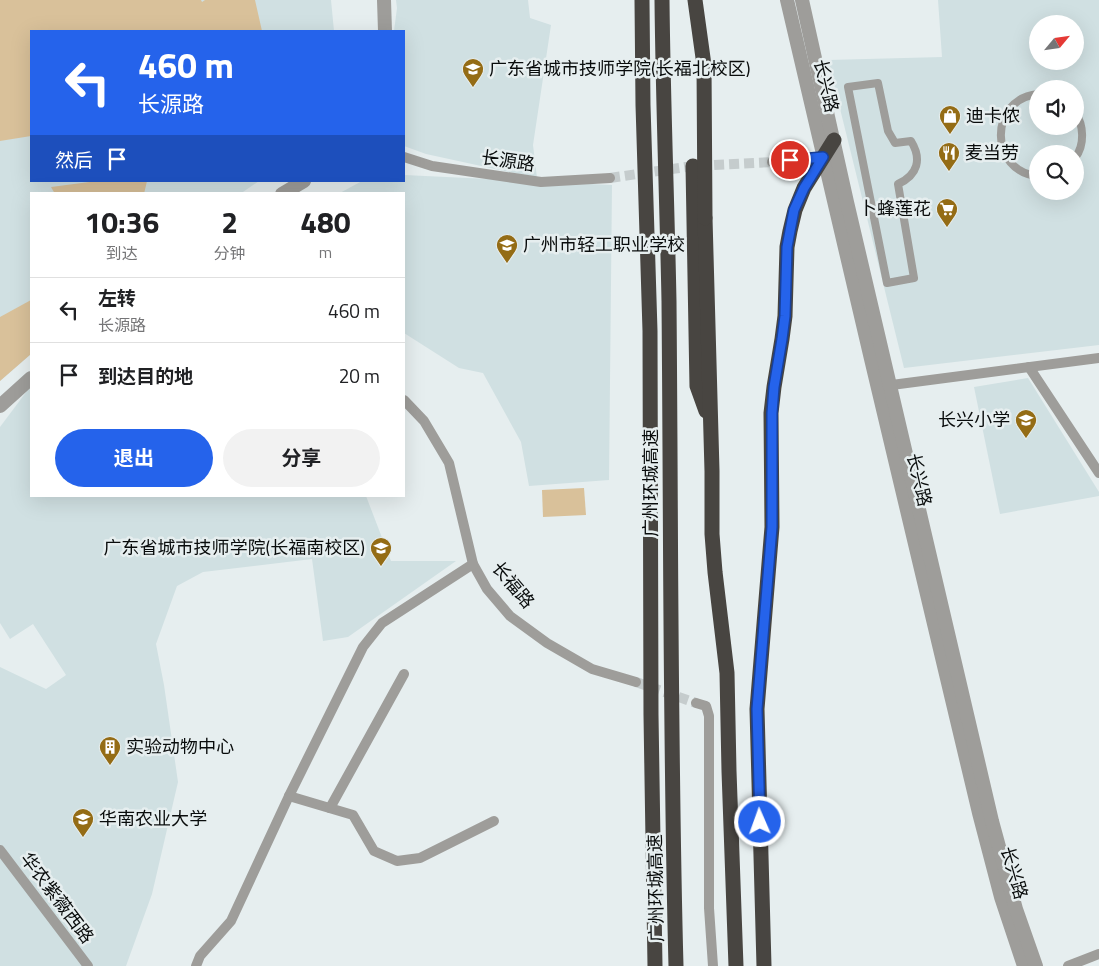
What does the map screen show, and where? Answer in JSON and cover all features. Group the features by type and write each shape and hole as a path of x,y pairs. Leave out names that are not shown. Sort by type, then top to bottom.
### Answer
{"highway":[{"name":"广州环城高速","path":"642,0 649,266 651,715 655,966"},
{"name":"广州环城高速","path":"662,0 669,300 670,571 676,966"},
{"path":"695,0 704,65"},
{"path":"706,0 704,65 705,218 712,534 728,680 729,780 736,966"},
{"path":"764,966 757,709 772,527 772,413 774,387 785,316 787,247 794,210 804,188 834,140"},
{"path":"693,166 697,386 705,408 712,471"}],"street":[{"path":"384,0 385,30"},
{"name":"长兴路","path":"787,0 823,157 884,386 1004,869 1036,966"},
{"name":"长兴路","path":"802,0 834,140 884,386 985,839 1001,897 1024,966"},
{"path":"878,83 888,131 895,143 911,141 916,148 918,157 916,166 906,180 898,184 914,278 888,283 848,88 878,83"},
{"path":"1029,95 1018,100 1008,110 1002,122 1000,135 1002,148 1009,160 1019,170 1029,174"},
{"name":"长源路","path":"405,157 432,166 541,182 610,178"},
{"path":"772,162 823,157"},
{"path":"285,192 302,182"},
{"path":"884,386 1099,358"},
{"path":"1029,367 1099,474"},
{"path":"0,406 30,379"},
{"name":"长福路","path":"405,401 424,421 449,463 472,564 487,589 510,616 547,643 592,669 636,682"},
{"path":"196,966 200,956 231,921 290,796 367,641 382,623 472,564"},
{"path":"330,808 404,674"},
{"path":"696,703 706,706 709,716 709,908 713,966"},
{"path":"290,796 353,814 374,851 397,861 420,858 494,821"},
{"name":"华农紫薇西路","path":"0,850 88,966"},
{"path":"1068,966 1099,954"}],"shaded area":[{"path":"0,0 331,0 334,30 30,30 30,182 258,182 243,192 30,192 30,355 0,381"},
{"path":"0,0 201,0 202,2 205,0 255,0 262,30 30,30 30,136 0,141"},
{"name":"广东省城市技师学院(长福北校区)","path":"396,0 528,0 530,18 551,25 533,145 537,178 426,154 405,146 405,30 394,30"},
{"path":"938,0 1099,0 1099,345 904,368 828,60 942,57"},
{"name":"广州市轻工职业学校","path":"405,175 612,185 609,480 529,486 521,442 483,373 459,368 405,334 405,192 342,192 360,182 405,182"},
{"path":"89,182 147,182 144,192 54,192 51,187"},
{"path":"30,301 30,355 0,381 0,317"},
{"name":"长兴小学","path":"1028,378 1099,492 1099,496 1000,514 974,387"},
{"path":"30,389 30,497 366,497 391,561 456,561 348,637 323,641 312,559 203,572 177,586 156,644 178,782 152,894 126,966 0,966 0,667 46,689 66,675 33,624 10,639 0,623 0,427"},
{"path":"584,488 586,515 543,517 542,490"}],"tunnel":[{"path":"610,178 693,166 772,162"},
{"path":"636,682 696,703"}],"place":[{"name":"广东省城市技师学院(长福北校区)","path":"473,88"},
{"name":"迪卡侬","path":"950,135"},
{"name":"麦当劳","path":"949,172"},
{"name":"卜蜂莲花","path":"947,228"},
{"name":"广州市轻工职业学校","path":"507,264"},
{"name":"长兴小学","path":"1026,439"},
{"name":"广东省城市技师学院(长福南校区)","path":"381,567"},
{"name":"实验动物中心","path":"110,766"},
{"name":"华南农业大学","path":"83,838"}],"route":[{"path":"760,822 757,709 772,527 772,413 785,316 787,247 794,210 804,188 823,157 790,160"}]}
